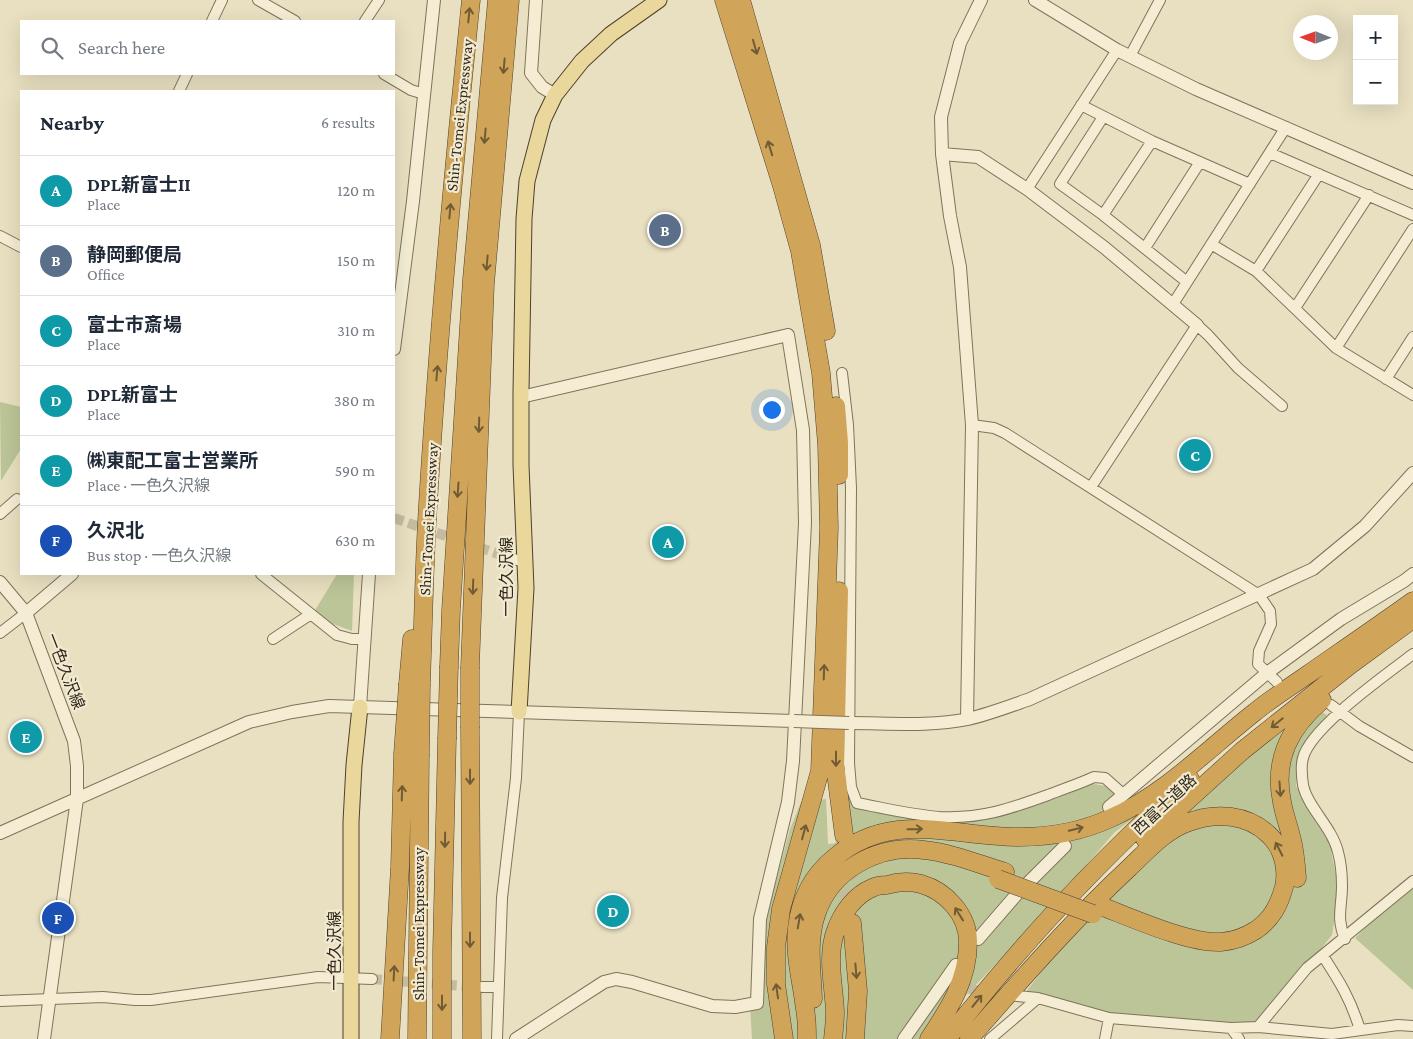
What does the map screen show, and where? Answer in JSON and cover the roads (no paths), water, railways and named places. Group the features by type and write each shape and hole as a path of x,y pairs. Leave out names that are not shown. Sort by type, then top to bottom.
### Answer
{"highway":[{"name":"Shin-Tomei Expressway","path":"417,1039 412,755 415,684 434,404 470,0"},
{"name":"Shin-Tomei Expressway","path":"442,1039 442,950 450,610 472,279 497,0"},
{"path":"472,1039 470,667 485,284 510,0"},
{"path":"724,0 782,186 800,251 821,373 827,445 829,528 820,771 781,909 776,947 776,984 784,1039"},
{"path":"741,0 811,245 832,371 839,442 838,650 835,764 844,835"},
{"path":"807,1039 806,1011 798,969 797,928 801,909 816,876 824,866 848,847 868,837 900,830 936,829 1020,837 1070,831 1110,819 1159,790 1256,710 1413,602"},
{"name":"西富士道路","path":"947,1039 980,997 1049,918 1179,788 1268,711 1413,602"},
{"path":"812,1039 814,1016 811,958 815,916 823,898 845,872 862,860 881,853 903,849 947,854 1198,951 1236,951 1253,944 1269,934 1283,920 1292,903 1297,879 1296,859 1281,793 1281,760 1288,740 1307,713 1413,620"},
{"name":"西富士道路","path":"964,1039 1060,926 1135,848 1242,751 1350,665 1413,620"},
{"path":"390,1039 400,867 412,755"},
{"path":"969,1039 1089,906 1164,836 1187,822 1212,815 1238,817 1248,821 1262,828 1273,838 1284,861 1286,880 1275,912 1263,925 1246,936 1231,941 1195,940 1096,910"},
{"path":"822,1039 822,998 819,958 822,928 830,902 852,877 884,861 900,858 923,858 1002,876"},
{"path":"833,1039 835,1014 831,946 836,929 844,911 857,898 872,888 898,882 920,884 945,896 964,921 968,941 962,980 950,1008 929,1039"},
{"path":"852,923 858,991 855,1039"}],"main road":[{"name":"一色久沢線","path":"519,712 526,588 521,466 521,397 524,219 527,181 543,120 555,95 582,60 611,34 659,0"},
{"name":"一色久沢線","path":"351,1039 351,822 360,707"}],"street":[{"path":"212,20 222,0"},
{"path":"258,0 293,20"},
{"path":"366,20 378,0"},
{"path":"395,335 397,307 413,201 434,0"},
{"path":"536,0 531,74 542,87 555,95"},
{"path":"967,719 972,425 960,267 950,216 942,154 941,117 960,43 981,0"},
{"path":"1035,0 1117,50 1196,88 1413,183"},
{"path":"1130,56 1160,0"},
{"path":"1026,189 1117,50"},
{"path":"179,90 187,75"},
{"path":"386,75 411,90 424,94"},
{"path":"1081,105 1152,142 1250,184"},
{"path":"1102,116 1060,184 1103,215 1187,282"},
{"path":"1173,304 1286,127"},
{"path":"1103,215 1152,142"},
{"path":"1270,153 1413,215"},
{"path":"942,154 978,157 1026,189 1105,248 1173,304 1208,335 1238,368 1282,406"},
{"path":"1145,248 1200,162"},
{"path":"1256,271 1319,174"},
{"path":"1295,308 1369,195"},
{"path":"1336,348 1413,229"},
{"path":"0,236 20,246"},
{"path":"1211,244 1256,271 1336,348 1413,395"},
{"path":"1091,487 1197,325"},
{"path":"516,1039 604,982 616,979 712,1006 736,1007 757,1003 760,919 788,802 793,761 805,514 803,430 788,335 521,397"},
{"path":"1386,379 1413,337"},
{"path":"842,373 848,425 851,488 849,723 850,780 856,803 907,813 937,816 966,817 988,815 1008,810 1094,777 1105,778 1124,795"},
{"path":"972,425 994,428 1005,433 1259,595 1270,611 1271,624 1259,651 1258,664 1277,682"},
{"path":"0,833 249,722 329,706 849,723 926,724 967,719 1030,699 1313,569 1365,526 1413,473"},
{"path":"0,514 17,499"},
{"path":"507,557 524,562"},
{"path":"1109,808 1267,673 1341,619 1413,574"},
{"path":"0,633 71,575"},
{"path":"262,575 337,635 352,639 365,639"},
{"path":"360,707 369,575"},
{"name":"一色久沢線","path":"0,582 26,613 74,741 77,766 77,799 44,1039"},
{"path":"273,639 311,614"},
{"path":"1345,938 1339,926 1342,887 1338,852 1303,785 1303,758 1319,733 1340,711 1413,654"},
{"path":"1331,705 1359,726 1413,758"},
{"path":"497,1039 502,898 516,778 519,712"},
{"path":"978,939 1017,894 1065,846"},
{"path":"1258,1027 1307,968 1413,881"},
{"path":"1322,956 1340,982 1352,1005 1360,1030"},
{"path":"904,1039 947,986 956,965"},
{"path":"0,1001 103,997 151,1000 318,977 372,979"},
{"path":"482,987 499,988"},
{"path":"1017,996 1038,998 1109,1018 1231,1028 1258,1027 1332,1034 1398,1025 1413,1026"},
{"path":"990,1039 1038,998"},
{"path":"1105,1039 1109,1018"},
{"path":"1231,1028 1239,1039"}],"tunnel":[{"path":"395,518 507,557"},
{"path":"844,836 851,917"},
{"path":"372,979 476,987"},
{"path":"954,987 1011,995"}],"place":[{"name":"静岡郵便局","path":"665,230"},
{"name":"富士市斎場","path":"1195,455"},
{"name":"DPL新富士II","path":"668,542"},
{"name":"㈱東配工富士営業所","path":"26,737"},
{"name":"DPL新富士","path":"613,911"},
{"name":"久沢北","path":"58,918"}]}
